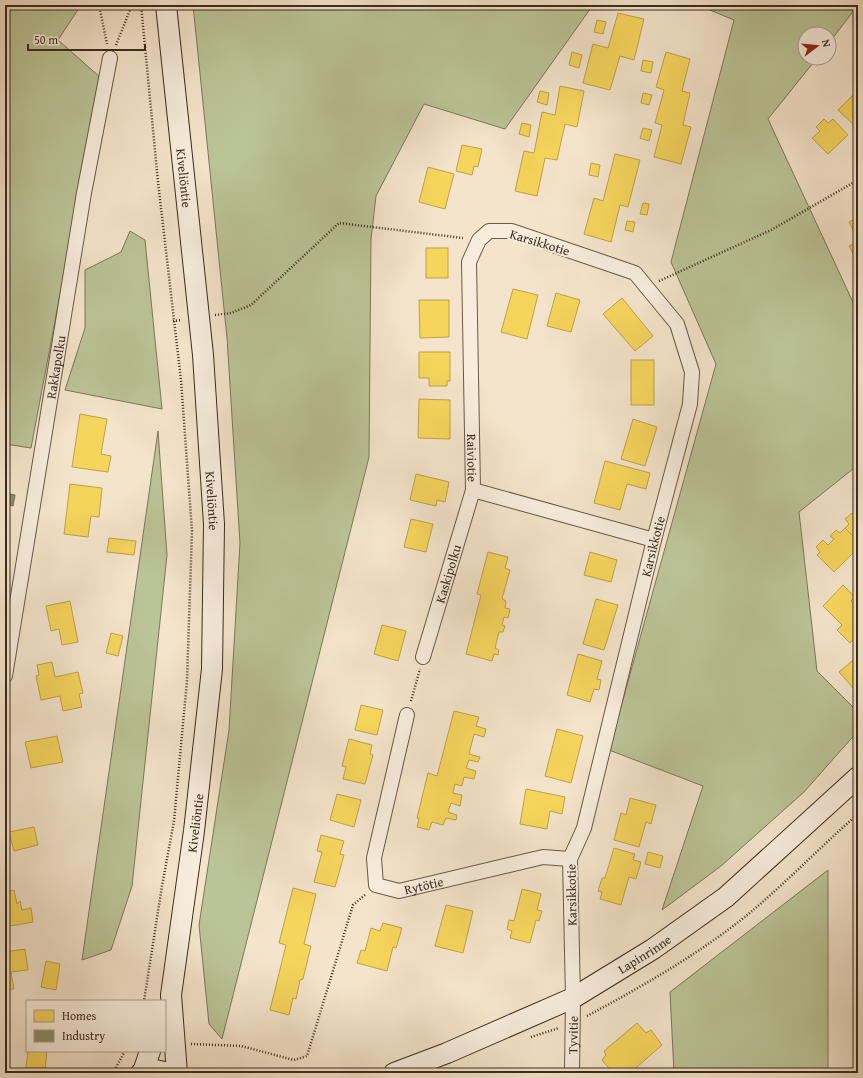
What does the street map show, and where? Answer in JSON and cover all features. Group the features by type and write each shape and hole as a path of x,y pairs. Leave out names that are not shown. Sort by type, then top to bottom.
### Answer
{"street":[{"name":"Kiveliöntie","path":"166,5 199,318 214,524 212,669 194,831 168,1003 177,1073"},
{"name":"Rakkapolku","path":"5,676 84,193 110,58"},
{"name":"Karsikkotie","path":"478,240 489,231 512,231 636,272 677,324 692,372 690,404 654,540 584,828 570,859 573,998"},
{"name":"Raiviotie","path":"478,240 469,262 472,490 654,540"},
{"name":"Kaskipolku","path":"423,657 472,490"},
{"path":"376,885 374,858 407,715"},
{"name":"Lapinrinne","path":"394,1073 447,1053 573,998 653,949 726,897 858,777"},
{"name":"Rytötie","path":"376,885 399,891 543,857 570,859"},
{"name":"Tyvitie","path":"572,1073 573,998"},
{"path":"142,1073 150,1052"},
{"path":"142,1073 155,1070 169,1073"}],"path":[{"path":"99,5 110,58"},
{"path":"110,58 132,5"},
{"path":"141,5 158,182 181,380 192,531 187,681 174,821 144,1000"},
{"path":"648,286 771,230 858,180"},
{"path":"173,321 231,313 251,305 339,223 478,240"},
{"path":"407,715 423,657"},
{"path":"828,840 858,814"},
{"path":"194,1044 241,1046 294,1060 307,1056 353,905 376,885"},
{"path":"113,1073 124,1052"}],"green space":[{"path":"5,5 81,5 58,40 101,78 31,448 5,444"},
{"path":"193,5 593,5 505,129 424,104 376,196 371,239 369,457 222,1039 209,1024 199,925 229,730 240,543 227,338"},
{"path":"698,5 858,5 837,33 837,26 797,26 797,66 811,66 768,119 858,313 858,465 799,512 817,671 858,712 858,731 804,792 721,866 662,910 703,786 609,750 716,364 671,262 734,20"},
{"path":"130,231 145,240 162,409 65,390 85,328 85,270 121,252"},
{"path":"158,431 167,555 132,886 111,950 82,960"},
{"path":"828,870 828,1073 674,1073 670,992"}],"building: Homes":[{"path":"618,13 644,19 634,60 620,56 610,90 583,83 593,44 608,48"},
{"path":"597,20 606,22 603,34 594,32"},
{"path":"572,52 582,55 579,68 569,65"},
{"path":"666,52 690,59 682,91 690,93 683,125 691,127 681,164 654,157 662,125 655,123 664,90 656,87"},
{"path":"643,60 653,62 651,73 641,71"},
{"path":"560,86 584,91 577,127 565,124 557,160 545,158 537,196 515,191 524,151 534,153 542,112 555,115"},
{"path":"858,90 858,124 856,127 838,110"},
{"path":"540,91 549,93 547,105 537,102"},
{"path":"643,93 652,95 649,105 641,103"},
{"path":"824,119 828,123 833,119 848,135 828,154 812,138 820,131 816,127"},
{"path":"522,123 531,125 529,137 519,134"},
{"path":"643,128 652,130 649,141 640,138"},
{"path":"462,145 482,149 478,167 474,166 472,175 456,171"},
{"path":"615,154 640,160 628,207 620,205 611,242 584,234 594,198 603,201"},
{"path":"591,163 600,165 598,177 589,175"},
{"path":"428,167 454,174 445,209 419,202"},
{"path":"643,203 649,204 647,215 640,214"},
{"path":"858,217 858,240 849,222"},
{"path":"627,221 635,222 633,232 625,230"},
{"path":"858,242 858,263 849,246"},
{"path":"426,248 448,248 448,278 426,278"},
{"path":"513,289 538,295 527,339 501,332"},
{"path":"556,293 580,300 571,332 547,326"},
{"path":"622,298 653,336 635,351 603,314"},
{"path":"419,300 449,300 449,337 420,338"},
{"path":"419,352 450,352 450,381 447,381 447,386 429,386 429,378 419,378"},
{"path":"631,360 654,360 654,405 631,405"},
{"path":"419,399 450,400 450,439 418,438"},
{"path":"80,414 107,419 101,454 111,456 108,472 72,467"},
{"path":"633,419 657,427 645,466 621,459"},
{"path":"605,461 650,473 646,489 627,484 620,510 594,503"},
{"path":"416,474 449,482 445,502 437,500 436,506 410,500"},
{"path":"70,484 102,488 99,517 91,516 88,537 64,534"},
{"path":"852,513 855,517 858,515 858,541 845,528 849,524 845,519"},
{"path":"411,519 433,524 426,552 404,547"},
{"path":"845,528 858,541 858,548 834,572 817,555 820,552 816,547 823,540 828,545 834,539 830,536 836,530 840,533"},
{"path":"109,538 136,541 134,555 107,552"},
{"path":"488,552 508,557 505,568 510,570 502,599 506,601 505,608 510,609 508,618 504,617 502,625 505,626 503,632 499,632 495,648 499,650 498,655 494,654 492,661 466,654 481,595 477,594"},
{"path":"590,552 617,560 611,582 584,575"},
{"path":"843,585 855,597 851,601 858,607 858,634 850,643 837,630 842,625 823,606"},
{"path":"596,599 618,605 604,650 583,644"},
{"path":"70,601 78,642 62,645 59,629 51,631 46,606"},
{"path":"382,625 406,631 398,661 374,654"},
{"path":"111,633 123,636 118,656 106,653"},
{"path":"578,654 602,661 597,679 601,680 599,690 594,689 590,702 567,695"},
{"path":"858,656 858,686 854,689 839,672"},
{"path":"52,662 55,677 78,672 83,693 79,694 82,707 63,711 60,696 41,700 36,676 39,675 37,665"},
{"path":"361,705 383,710 377,735 355,730"},
{"path":"454,711 479,717 476,726 486,729 484,737 474,734 469,754 480,757 478,762 469,760 466,768 476,771 474,779 464,777 462,786 455,784 453,793 462,795 460,806 451,803 448,812 457,815 456,820 446,818 443,825 432,822 429,830 417,827 419,819 417,818 428,773 437,776"},
{"path":"557,729 583,736 571,783 545,776"},
{"path":"57,736 63,762 31,768 25,742"},
{"path":"349,739 372,745 370,754 373,755 365,784 343,779 346,767 342,766"},
{"path":"526,789 565,797 562,814 550,811 547,829 520,824"},
{"path":"337,794 361,800 354,827 330,820"},
{"path":"630,798 656,805 651,824 646,822 639,847 614,840 621,813 626,815"},
{"path":"34,827 38,845 14,851 9,832"},
{"path":"321,835 344,841 340,854 344,855 335,887 314,882 322,852 317,851"},
{"path":"614,848 635,854 633,860 641,862 636,879 629,877 621,905 600,899 602,892 598,891 602,878 605,878"},
{"path":"648,852 663,856 660,868 645,864"},
{"path":"293,888 316,894 304,944 311,946 303,979 300,980 296,999 293,998 289,1015 270,1010 286,945 279,943"},
{"path":"522,889 541,894 537,910 542,911 539,921 536,920 530,943 510,938 512,931 507,929 509,920 514,921"},
{"path":"14,890 17,904 20,901 22,910 31,908 33,922 5,927 5,892"},
{"path":"446,905 473,911 463,953 435,946"},
{"path":"383,923 402,928 396,948 393,947 387,971 357,963 361,950 365,951 371,928 380,931"},
{"path":"25,949 28,970 11,972 14,989 5,990 5,952"},
{"path":"46,961 60,964 56,990 41,987"},
{"path":"5,1018 10,1047 5,1048"},
{"path":"637,1023 646,1033 651,1030 662,1045 630,1073 613,1073 602,1060 606,1055 604,1051"},
{"path":"28,1052 47,1052 45,1070 26,1068"}],"building: Industry":[{"path":"5,493 15,495 13,506 5,504"}]}
